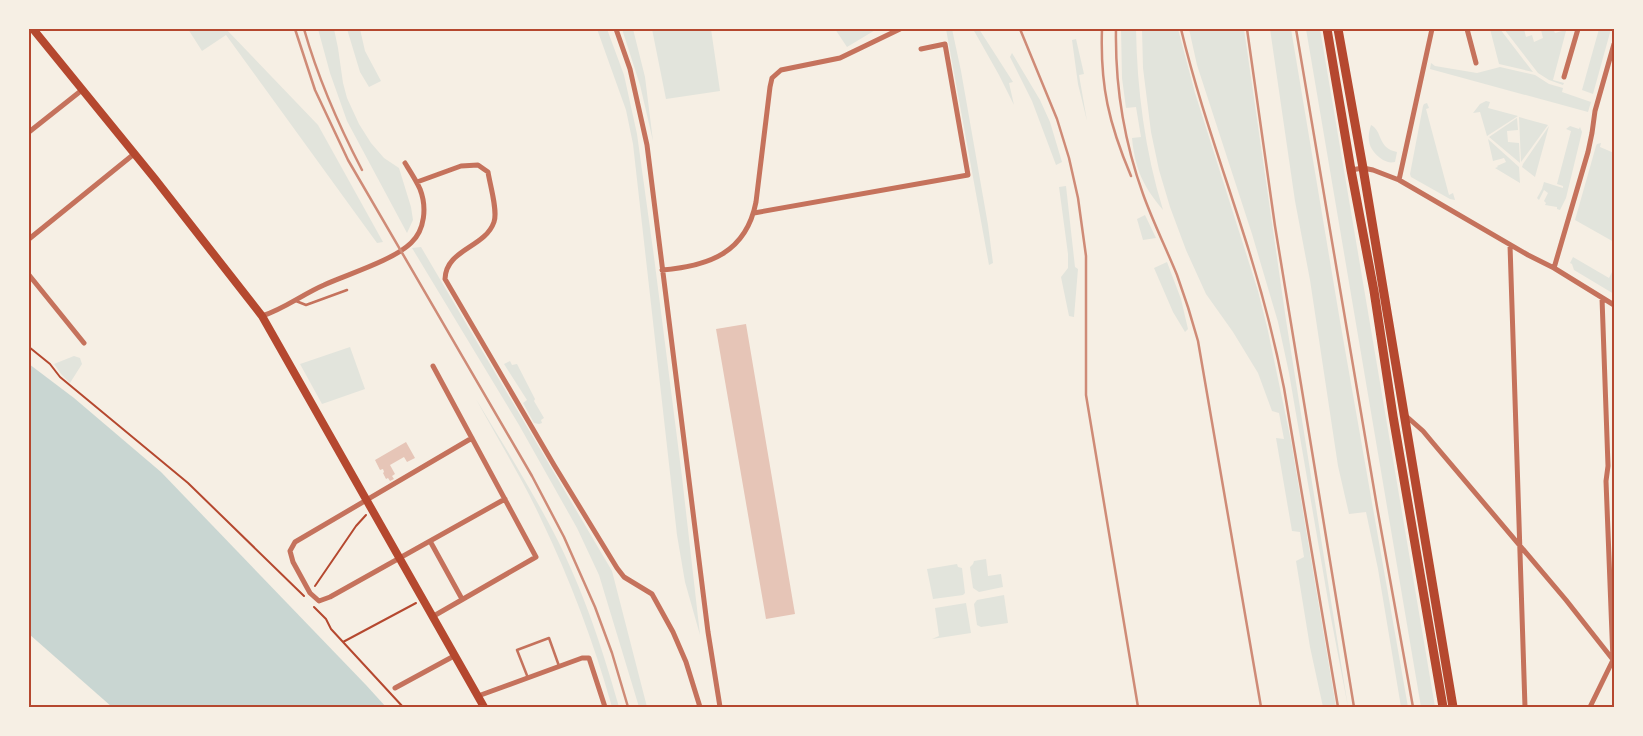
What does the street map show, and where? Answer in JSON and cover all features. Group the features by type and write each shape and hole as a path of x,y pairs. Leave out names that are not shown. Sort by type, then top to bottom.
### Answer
{"main road":[{"path":"33,29 262,316 484,707"},
{"path":"1327,29 1374,291 1393,416 1443,707"},
{"path":"1338,29 1453,707"}],"street":[{"path":"616,29 630,68 645,136 708,632 720,707"},
{"path":"662,270 692,266 720,256 740,237 754,213 770,87 774,75 785,68 840,58 900,29"},
{"path":"1399,180 1432,29"},
{"path":"1467,29 1476,63"},
{"path":"1564,77 1578,29"},
{"path":"754,213 968,175 945,44 921,49"},
{"path":"1554,268 1588,152 1595,111 1614,44"},
{"path":"29,132 82,90"},
{"path":"29,239 134,154"},
{"path":"262,316 272,313 324,284 388,257 411,243 418,234 423,219 424,204 416,182 405,163"},
{"path":"416,182 461,166 478,165 488,172 495,214 494,222 486,234 448,264 445,279 617,568 624,578 652,594 673,632 686,662 700,707"},
{"path":"1351,170 1363,168 1373,170 1399,180 1554,268 1614,305"},
{"path":"1510,244 1525,707"},
{"path":"29,275 84,342"},
{"path":"1590,707 1614,661 1606,481 1608,466 1602,298"},
{"path":"432,617 536,557 433,366"},
{"path":"1403,414 1423,431 1566,600 1614,661"},
{"path":"472,438 295,542 290,551 293,562 310,593 319,601 399,559 505,499"},
{"path":"430,541 462,600"},
{"path":"395,688 454,656"},
{"path":"478,696 582,658 590,658 605,707"}],"lane":[{"path":"294,301 306,305 347,290"},
{"path":"528,678 518,650 549,638 559,666"}],"path":[{"path":"29,347 50,364 60,377 188,483 264,555 305,598"},
{"path":"310,593 356,526 372,511"},
{"path":"343,642 422,600"},
{"path":"311,604 326,619 330,629 403,707"}],"shaded area":[{"path":"188,29 226,29 318,125 383,242 377,243 226,35 202,51"},
{"path":"318,29 334,29 343,83 347,98 359,124 371,143 384,158 399,168 413,220 407,233 347,121 330,73"},
{"path":"347,29 360,29 365,51 381,81 369,87 360,72"},
{"path":"597,29 607,29 624,75 637,134 682,477 700,635 685,582 677,535 633,144 626,110"},
{"path":"622,29 633,29 645,77 653,141 640,85"},
{"path":"652,29 711,29 720,91 666,99"},
{"path":"835,29 877,29 847,47"},
{"path":"946,29 952,29 961,71 988,225 993,263 989,265"},
{"path":"973,29 979,29 1013,82 1009,83 1014,105 999,75"},
{"path":"1121,29 1136,29 1138,75 1143,120 1151,165 1163,210 1145,185 1135,159 1132,138 1141,137 1136,107 1126,108 1122,78"},
{"path":"1142,29 1178,29 1195,93 1258,291 1291,441 1336,707 1323,707 1310,647 1296,561 1304,557 1300,532 1292,531 1276,438 1284,439 1279,413 1272,411 1258,373 1233,332 1206,294 1186,250 1170,207 1159,170 1151,132 1143,68"},
{"path":"1189,29 1244,29 1286,320 1348,707 1289,373 1278,322 1252,234 1197,65"},
{"path":"1270,29 1291,29 1408,707 1401,707 1378,569 1366,512 1349,514 1338,466 1310,280 1295,201"},
{"path":"1306,29 1320,29 1435,707 1421,707"},
{"path":"1490,29 1500,29 1533,72 1499,64"},
{"path":"1504,29 1524,29 1526,37 1532,35 1534,42 1543,38 1541,30 1553,29 1555,33 1562,31 1561,29 1566,31 1553,80 1564,83 1563,85 1549,80 1538,73"},
{"path":"1599,29 1611,29 1593,94 1582,90"},
{"path":"1076,39 1084,74 1079,75 1087,121 1078,84 1072,40"},
{"path":"1012,53 1040,100 1050,122 1062,162 1056,165 1032,101 1010,57"},
{"path":"1431,63 1435,66 1477,73 1500,67 1535,75 1549,84 1563,88 1562,92 1591,102 1588,112 1430,69"},
{"path":"1486,101 1490,102 1488,108 1518,116 1487,136 1480,112 1473,113 1480,104"},
{"path":"1427,103 1429,108 1426,109 1449,195 1453,193 1455,200 1411,177 1410,174 1423,106"},
{"path":"1519,117 1548,125 1521,162"},
{"path":"1517,118 1518,130 1507,131 1508,142 1519,143 1520,163 1489,137"},
{"path":"1371,125 1375,128 1386,147 1397,152 1395,162 1383,160 1372,149 1369,140"},
{"path":"1549,126 1535,177 1522,167"},
{"path":"1570,126 1579,129 1580,127 1582,132 1566,198 1560,210 1557,207 1545,205 1544,201 1548,193 1544,190 1539,200 1537,198 1544,182 1563,188 1563,186 1557,184 1571,131 1566,129"},
{"path":"1488,139 1519,167 1520,183 1495,168 1506,162 1504,158 1493,161"},
{"path":"1601,143 1600,147 1614,153 1614,242 1575,220 1596,146"},
{"path":"1066,186 1075,267 1078,269 1074,317 1069,316 1061,277 1068,268 1068,254 1059,187"},
{"path":"1145,215 1156,238 1143,240 1137,219"},
{"path":"421,247 612,571 647,707 639,707 599,575 577,528 519,425 412,248"},
{"path":"1573,257 1609,278 1614,268 1614,294 1574,270 1570,263"},
{"path":"1167,262 1181,299 1188,329 1185,332 1173,312 1154,268"},
{"path":"350,347 365,389 322,404 300,364"},
{"path":"74,356 80,358 82,364 70,383 54,364"},
{"path":"510,361 512,365 517,364 544,418 541,420 542,423 534,423 523,403 527,400 504,364"},
{"path":"29,364 74,398 161,472 386,707 112,707 29,634"},
{"path":"476,399 559,542 597,635 619,707 612,707 581,611 552,542 526,488"},
{"path":"986,559 988,576 1001,574 1003,587 979,592 973,588 970,567 974,561"},
{"path":"957,564 958,567 962,568 965,593 963,595 933,599 927,569"},
{"path":"1004,595 1008,623 981,627 977,625 974,604 977,600"},
{"path":"966,603 971,633 932,639 939,636 935,608"}],"building":[{"path":"746,324 795,614 766,619 716,329"},
{"path":"406,442 415,458 407,462 404,457 390,465 395,474 392,476 394,479 390,481 388,478 386,479 383,469 380,470 375,460"}],"railway":[{"path":"295,29 315,90 348,160 532,476 564,537 595,607 612,653 628,707"},
{"path":"304,29 329,101 362,170"},
{"path":"1020,29 1057,119 1069,158 1078,198 1086,256 1086,395 1138,707"},
{"path":"1102,29 1104,87 1117,139 1131,176"},
{"path":"1116,29 1119,92 1136,174 1177,275 1198,341 1261,707"},
{"path":"1181,29 1204,113 1254,268 1277,354 1338,707"},
{"path":"1247,29 1275,226 1354,707"},
{"path":"1296,29 1413,707"}]}
